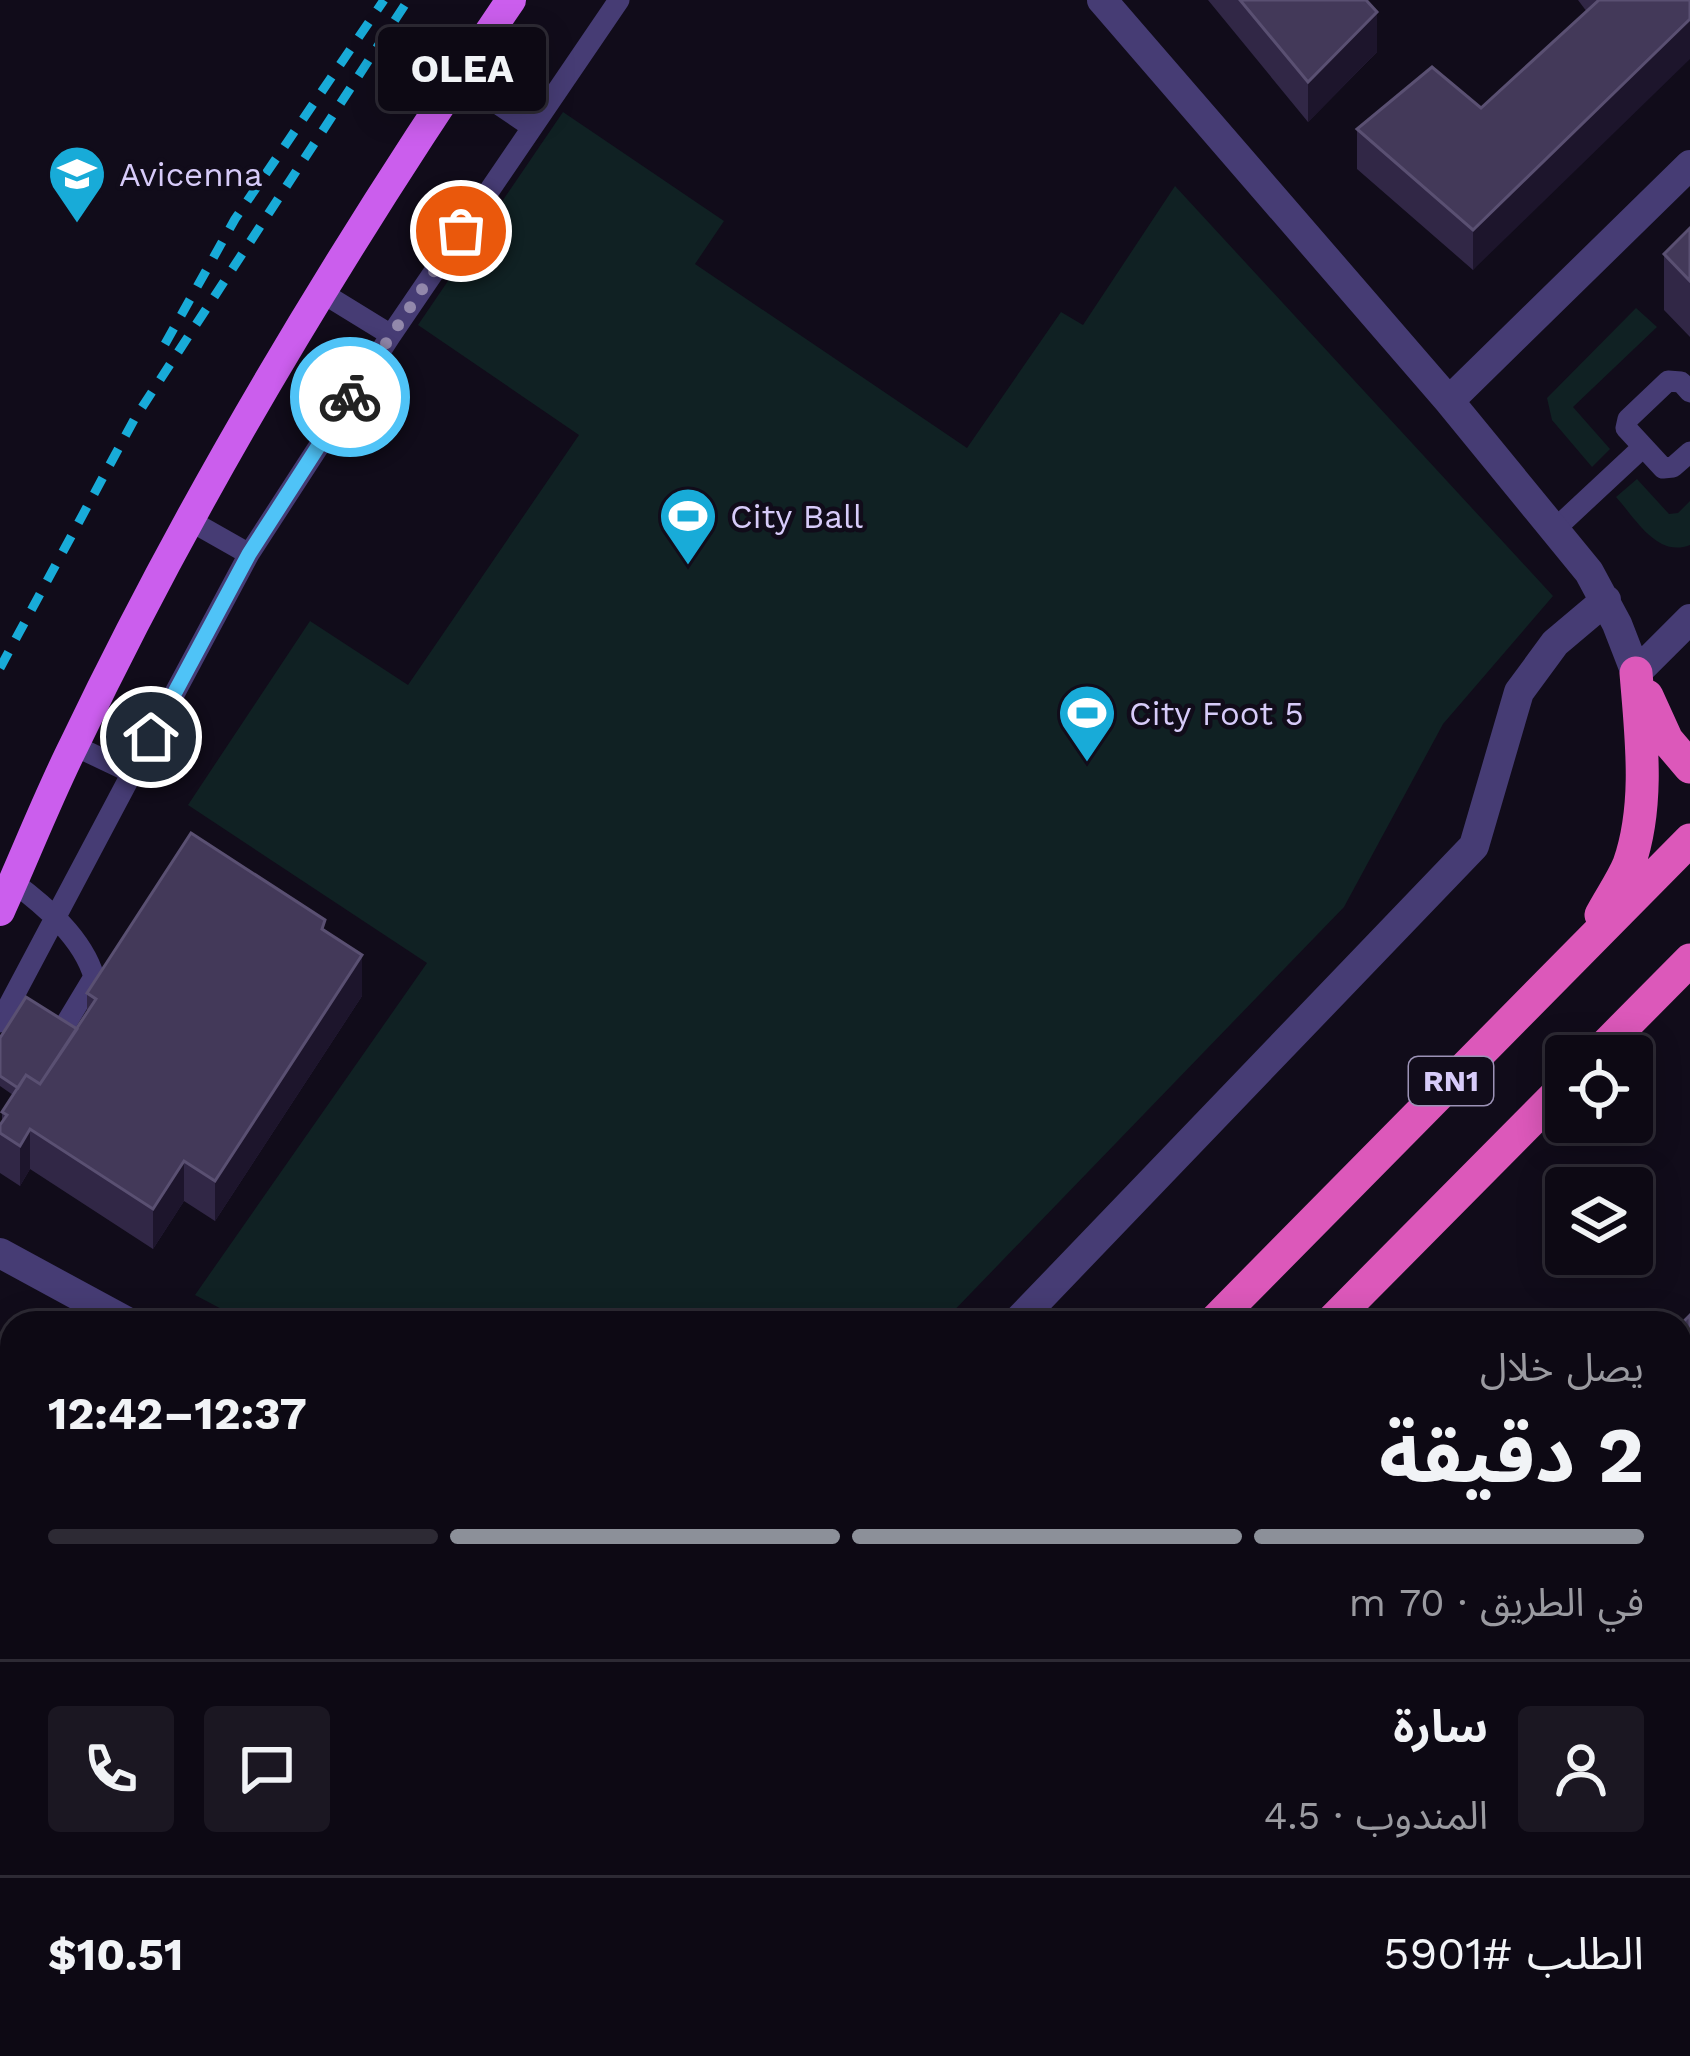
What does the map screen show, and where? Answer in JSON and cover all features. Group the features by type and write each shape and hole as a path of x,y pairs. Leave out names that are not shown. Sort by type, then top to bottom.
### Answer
{"highway":[{"path":"1636,673 1666,740 1690,767"},
{"path":"1582,949 1628,865 1638,820 1643,763 1636,673"},
{"name":"RN1","path":"1225,1311 1690,840"},
{"path":"1616,1035 1690,960"},
{"name":"RN1","path":"1342,1311 1545,1106"}],"main road":[{"path":"0,911 74,745 189,520 321,292 511,0"}],"street":[{"path":"1102,0 1449,401 1589,572 1636,673 1690,619"},
{"path":"1449,401 1690,165"},
{"path":"1028,1311 1474,846 1519,692 1555,644 1606,600"},
{"path":"0,1253 94,1311"}],"lane":[{"path":"0,1022 249,554 619,0"},
{"path":"458,77 532,127"},
{"path":"321,292 391,335"},
{"path":"1690,392 1681,382 1667,381 1628,419 1628,431 1668,469 1690,452"},
{"path":"1555,530 1643,448"},
{"path":"189,520 249,554"},
{"path":"74,745 132,773"},
{"path":"13,882 55,918 90,964 94,977 62,1030"}],"shaded area":[{"name":"City Foot 5","path":"563,112 724,221 695,264 967,448 1061,312 1083,325 1175,186 1553,596 1443,724 1344,907 954,1311 225,1311 195,1295 427,963 188,805 310,621 408,685 579,435 418,325"},
{"path":"1636,308 1657,327 1573,407 1610,449 1592,467 1552,420 1547,398"},
{"path":"1637,479 1669,514 1678,513 1690,501 1690,545 1678,548 1657,541 1616,497"}],"building":[{"path":"1240,0 1366,0 1377,12 1308,82"},
{"path":"1599,0 1690,0 1690,19 1473,230 1357,129 1432,67 1481,108"},
{"path":"1690,228 1690,281 1664,254"},
{"path":"191,833 325,920 322,929 362,955 215,1181 184,1161 153,1209 30,1129 20,1146 0,1133 0,1125 7,1115 2,1112 26,1075 40,1084 96,999 87,993"},
{"path":"26,997 77,1029 40,1084 26,1075 18,1088 0,1076 0,1038"}],"railway":[{"path":"165,344 235,219 384,0"},
{"path":"0,668 135,418 408,0"}],"way so far":[{"path":"350,397 461,231"}],"place":[{"name":"Avicenna","path":"77,225"},
{"name":"OLEA","path":"461,231"},
{"name":"City Ball","path":"688,567"},
{"name":"City Foot 5","path":"1087,764"}],"route":[{"path":"151,737 249,554 350,397"}]}
